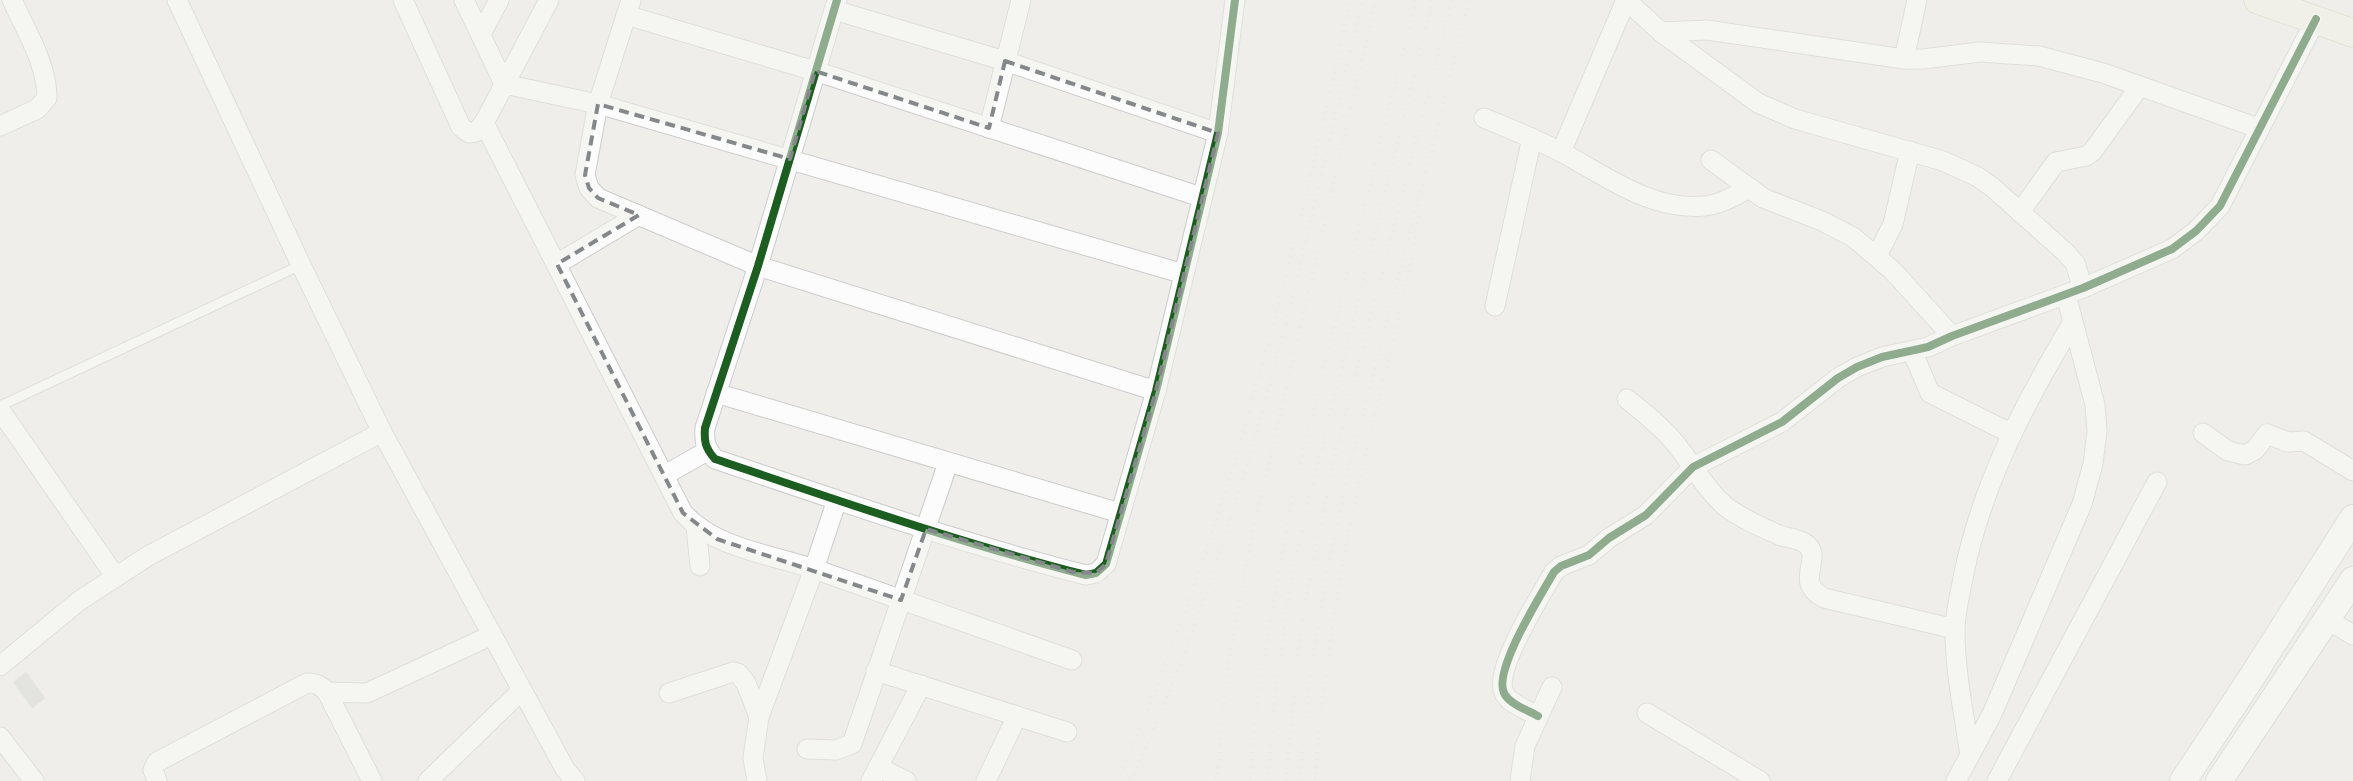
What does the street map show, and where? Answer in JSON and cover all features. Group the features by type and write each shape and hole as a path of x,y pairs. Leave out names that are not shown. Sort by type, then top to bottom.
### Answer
{"highway":[{"path":"2258,0 2316,18 2353,33"}],"main road":[{"path":"2183,781 2353,518"},
{"path":"2219,781 2353,580"}],"street":[{"path":"0,126 37,109 47,98 47,83 41,65 12,0"},
{"path":"177,0 301,265 382,432 565,769 575,781"},
{"path":"403,0 462,128 469,133 476,132 484,123 549,0"},
{"path":"464,0 504,84"},
{"path":"481,34 499,0"},
{"path":"989,128 1021,0"},
{"path":"1218,133 836,5 758,266 705,428 704,442 707,451 715,458 926,529 1086,575 1096,573 1106,564 1156,391 1201,197 1218,133 1236,0"},
{"path":"1560,152 1626,0 1661,32 1758,104 1795,119 1943,161 1978,178 2064,251 2074,263 2083,288"},
{"path":"1904,59 1917,0"},
{"path":"1156,391 758,266 598,198 588,188 584,175 598,104 628,7 815,71 1201,197"},
{"path":"1538,716 1507,698 1501,682 1503,671 1523,629 1554,572 1561,566 1589,555 1609,538 1646,515 1693,466 1782,422 1838,378 1857,367 1882,357 1928,347 1952,336 2066,295 2172,249 2196,231 2220,206 2258,128 2316,18"},
{"path":"1661,32 1707,30 1904,59 1923,59 1980,52 2039,56 2103,73 2258,128"},
{"path":"504,84 598,104 1184,274"},
{"path":"2020,212 2056,162 2086,156 2092,152 2140,86"},
{"path":"1484,118 1532,138 1635,193 1665,203 1705,206 1724,201 1750,188"},
{"path":"484,123 664,475 684,513 696,526 717,539 814,569 1072,660"},
{"path":"1495,306 1532,138"},
{"path":"1877,256 1893,224 1910,151"},
{"path":"1712,160 1763,198 1839,228 1877,256 1905,282 1952,336"},
{"path":"557,264 639,215"},
{"path":"1956,781 1992,714 2082,504 2093,464 2098,431 2095,405 2072,324 2066,295"},
{"path":"1970,755 1957,669 1955,629 1970,541 1994,475 2012,434 2032,392 2072,324"},
{"path":"1912,351 1930,393 2012,434"},
{"path":"716,393 1120,513"},
{"path":"1627,399 1670,437 1715,495 1735,512 1778,534 1806,544 1810,549 1811,555 1809,581 1811,589 1816,594 1824,598 1955,629"},
{"path":"0,408 115,576"},
{"path":"0,666 79,601 115,576 148,556 382,432"},
{"path":"2203,433 2228,451 2245,455 2254,450 2268,434 2288,442 2304,440 2353,471"},
{"path":"664,475 707,451"},
{"path":"807,749 836,750 852,744 948,463"},
{"path":"1998,781 2157,482"},
{"path":"757,781 753,758 759,717 814,569 837,500"},
{"path":"696,526 700,566"},
{"path":"2328,620 2353,635"},
{"path":"327,692 367,694 492,635"},
{"path":"876,671 1067,732"},
{"path":"669,693 733,672 738,673 746,683 759,717"},
{"path":"157,781 153,770 157,762 307,683 320,685 327,692 372,781"},
{"path":"906,781 874,774 920,685"},
{"path":"1520,781 1526,746 1552,687"},
{"path":"428,781 522,690"},
{"path":"1647,714 1760,781"},
{"path":"986,781 1017,716"},
{"path":"0,737 34,781"}],"lane":[{"path":"0,408 301,265"}],"highlighted area":[{"path":"1005,61 1218,133 1156,391 1106,564 1096,573 1073,572 926,529 901,600 717,539 683,513 557,264 639,215 598,198 589,188 585,175 598,104 790,159 815,71 989,128"}],"building":[{"path":"26,672 45,698 32,708 13,682"}],"railway":[{"path":"1117,781 1157,687 1192,591 1253,397 1305,199 1350,0"},
{"path":"1131,781 1171,687 1207,591 1238,494 1292,298 1362,0"},
{"path":"1217,781 1227,672 1251,539 1376,0"},
{"path":"1250,781 1258,691 1294,488 1416,0"},
{"path":"1268,781 1276,687 1290,586 1310,495 1433,0"},
{"path":"1286,781 1301,626 1332,468 1452,0"},
{"path":"1300,781 1309,684 1327,572 1349,468 1470,0"},
{"path":"1315,781 1327,665 1345,550 1368,441 1408,278 1420,212"}],"cycle path":[{"path":"837,0 758,266 705,428 707,448 715,459 807,490 945,535 1086,575 1096,573 1106,564 1156,391 1218,133 1235,0"},
{"path":"1538,716 1506,697 1502,682 1505,668 1520,632 1554,572 1561,566 1589,555 1609,538 1646,515 1693,467 1782,422 1838,378 1857,367 1882,357 1928,347 1952,336 2083,288 2172,249 2196,231 2220,206 2316,19"}]}
